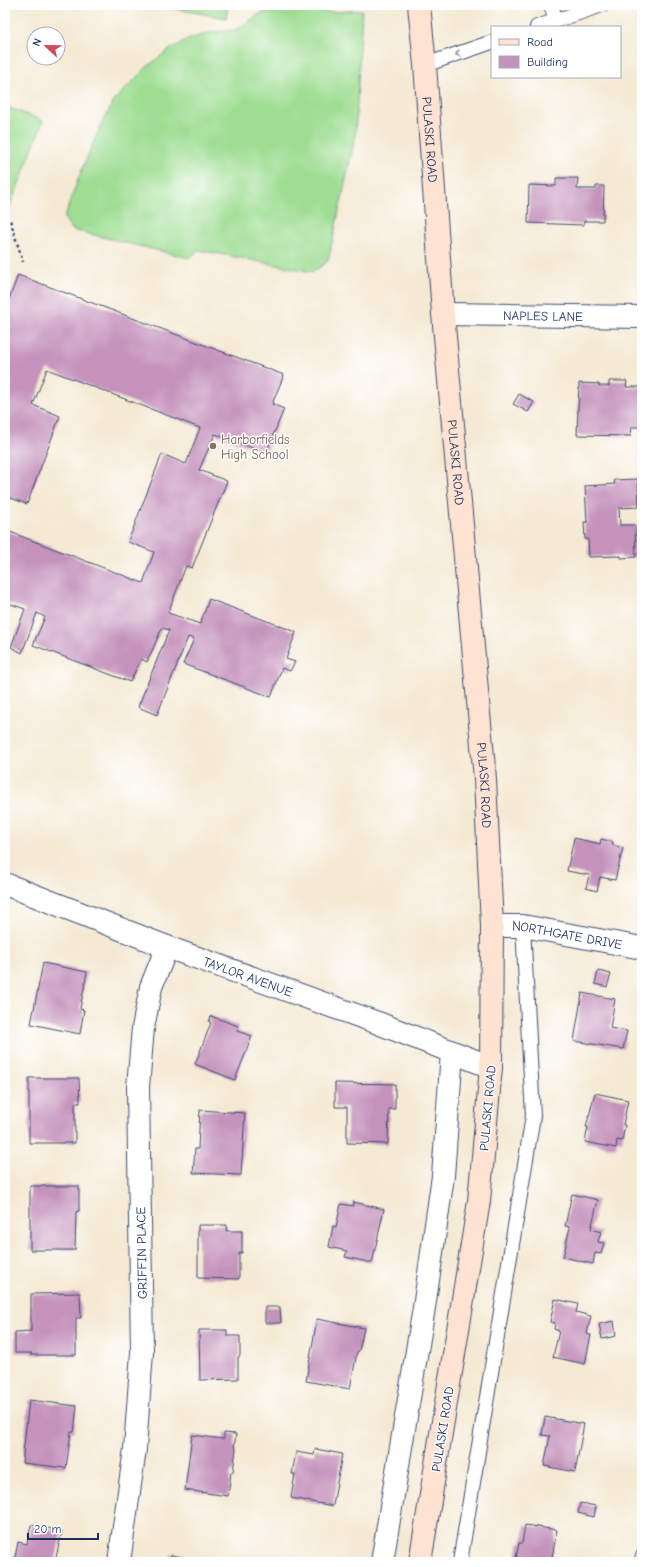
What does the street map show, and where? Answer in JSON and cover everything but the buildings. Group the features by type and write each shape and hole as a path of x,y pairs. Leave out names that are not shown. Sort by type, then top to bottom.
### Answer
{"main road":[{"name":"PULASKI ROAD","path":"419,5 425,65 443,314 485,779 492,926 491,1067 479,1202 420,1562"}],"street":[{"name":"NAPLES LANE","path":"443,314 642,317"},
{"name":"TAYLOR AVENUE","path":"5,884 167,947 491,1067"},
{"name":"NORTHGATE DRIVE","path":"492,926 522,926 642,948"},
{"name":"GRIFFIN PLACE","path":"119,1562 135,1449 142,1352 138,1087 143,1028 151,987 167,947"},
{"path":"382,1562 424,1308 443,1176 452,1052"}],"lane":[{"path":"552,5 556,20"},
{"path":"540,26 602,5"},
{"path":"425,65 491,42"},
{"path":"460,1562 533,1116 522,926"}],"path":[{"path":"5,218 10,220 23,262"}],"green space":[{"path":"154,5 228,5 226,18"},
{"path":"291,5 331,12 362,10 355,138 328,261 313,272 199,250 189,258 73,230 64,218 82,169 100,127 115,99 149,65 184,41 212,32 235,30 260,14"},
{"path":"5,106 43,121 6,217 5,216"}],"place":[{"name":"Harborfields High School","path":"213,446"}]}
